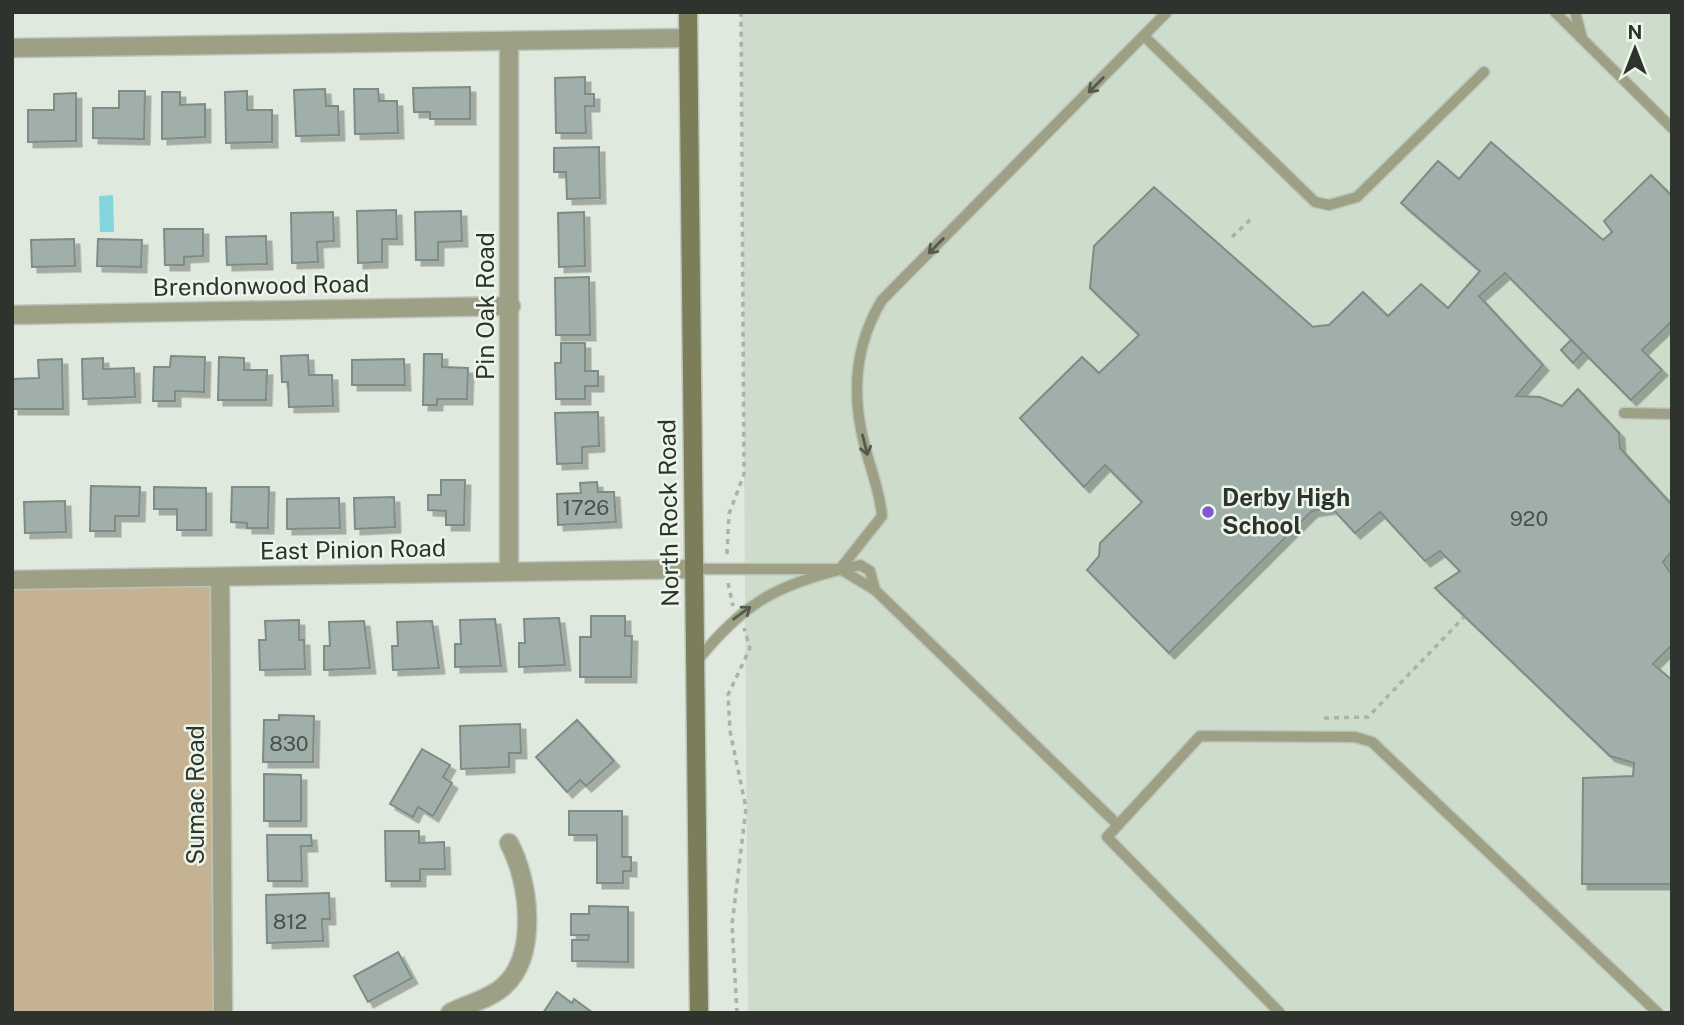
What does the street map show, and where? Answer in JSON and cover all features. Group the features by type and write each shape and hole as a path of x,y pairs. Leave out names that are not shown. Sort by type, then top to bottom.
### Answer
{"main road":[{"name":"North Rock Road","path":"688,12 699,1013"}],"street":[{"path":"12,48 688,38"},
{"name":"Pin Oak Road","path":"509,41 512,306 509,571"},
{"name":"Brendonwood Road","path":"12,315 512,306"},
{"name":"East Pinion Road","path":"12,580 695,569"},
{"name":"Sumac Road","path":"220,577 223,1013"},
{"path":"450,1013 503,987 516,973 523,956 524,880 509,843"}],"lane":[{"path":"695,662 725,626 764,597 794,583 840,569 882,516 856,409 857,367 863,337 872,317 882,300 1167,12"},
{"path":"1555,12 1672,128"},
{"path":"1575,12 1582,38"},
{"path":"1144,37 1315,202 1329,205 1357,197 1484,72"},
{"path":"1625,413 1672,414"},
{"path":"695,569 840,569 875,590 1118,825"},
{"path":"1280,1013 1107,837 1200,736 1355,737 1372,741 1658,1013"}],"path":[{"path":"728,526 729,514 744,474 741,12"},
{"path":"1232,237 1252,218"},
{"path":"1324,718 1368,716 1464,617"},
{"path":"737,1013 732,925 746,808 730,731 728,695 750,648 740,623"}],"shaded area":[{"name":"Derby High School","path":"741,12 1672,12 1672,1013 748,1013"},
{"path":"220,577 223,1013 12,1013 12,580"}],"water":[{"path":"113,195 114,232 100,232 99,196"}],"building":[{"path":"585,77 585,94 594,94 594,106 585,106 586,133 556,133 555,78"},
{"path":"470,87 470,119 430,119 430,112 414,112 413,88"},
{"path":"325,89 326,106 338,106 339,135 296,136 294,90"},
{"path":"354,89 378,89 379,101 397,101 398,133 355,134"},
{"path":"119,91 145,91 144,139 93,138 93,108 119,108"},
{"path":"247,91 247,110 272,110 272,142 226,143 225,92"},
{"path":"162,92 180,92 180,105 205,104 205,137 162,139"},
{"path":"76,93 76,141 28,142 28,110 54,110 54,94"},
{"name":"Derby High School","path":"1491,142 1603,240 1612,232 1604,221 1651,175 1672,196 1672,321 1642,350 1662,370 1631,400 1505,273 1479,296 1543,365 1516,396 1540,397 1562,406 1578,389 1619,433 1620,448 1672,505 1672,551 1663,562 1672,575 1672,645 1653,664 1672,680 1672,884 1582,884 1583,778 1633,776 1634,763 1610,756 1435,588 1460,571 1440,551 1425,561 1380,512 1355,533 1332,508 1312,511 1169,653 1087,570 1099,556 1100,543 1142,502 1105,465 1084,487 1020,418 1082,357 1099,373 1139,335 1090,288 1094,246 1154,187 1313,327 1329,325 1363,292 1388,316 1421,284 1448,308 1480,271 1401,203 1438,161 1459,179"},
{"path":"599,147 600,198 567,199 566,172 554,172 554,148"},
{"path":"396,210 397,239 382,239 382,262 358,263 357,211"},
{"path":"461,211 462,241 438,242 438,260 416,260 415,212"},
{"path":"333,212 334,241 317,242 318,262 292,263 291,213"},
{"path":"584,212 585,266 559,267 558,213"},
{"path":"164,229 203,229 203,256 184,257 184,265 165,265"},
{"path":"266,236 267,264 227,265 226,237"},
{"path":"74,239 75,266 32,267 31,240"},
{"path":"98,239 142,240 141,267 97,266"},
{"path":"589,277 590,335 556,335 555,278"},
{"path":"1571,340 1583,352 1573,363 1561,350"},
{"path":"561,343 585,343 585,371 598,371 598,386 585,386 585,399 556,399 555,363 561,363"},
{"path":"424,354 442,354 442,367 468,368 467,399 437,399 437,405 423,405"},
{"path":"308,355 309,375 332,375 333,406 289,407 288,382 282,382 281,356"},
{"path":"171,356 205,357 204,392 175,391 175,401 153,401 154,367 170,367"},
{"path":"219,357 244,358 244,370 267,370 266,400 218,400"},
{"path":"103,358 103,369 134,368 135,397 83,399 82,359"},
{"path":"62,359 63,409 13,409 12,379 39,378 38,360"},
{"path":"404,359 405,385 352,385 352,360"},
{"path":"598,412 599,446 582,447 582,463 557,464 555,413"},
{"path":"441,480 465,480 464,525 446,525 446,511 428,510 428,495 441,495"},
{"path":"597,482 598,492 614,492 616,522 558,525 557,494 581,493 580,483"},
{"path":"91,486 140,487 139,516 115,516 115,531 90,531"},
{"path":"154,487 206,488 206,530 177,530 177,509 154,509"},
{"path":"232,487 269,487 268,528 247,528 247,523 231,522"},
{"path":"394,497 395,527 355,529 354,498"},
{"path":"339,498 340,528 287,529 287,499"},
{"path":"65,501 66,532 25,533 24,502"},
{"path":"591,616 625,616 625,636 632,636 631,677 580,677 580,637 591,637"},
{"path":"559,618 565,665 519,667 519,643 525,643 524,619"},
{"path":"495,619 501,666 455,667 455,644 461,644 460,620"},
{"path":"299,620 299,640 304,640 305,669 260,670 259,640 266,640 265,621"},
{"path":"364,621 370,668 324,670 324,646 330,646 329,622"},
{"path":"432,621 439,668 393,670 392,646 398,646 397,622"},
{"path":"279,715 314,716 313,762 263,762 264,720 279,720"},
{"path":"577,720 614,761 586,786 580,780 567,792 536,757"},
{"path":"520,724 521,753 509,753 509,767 461,769 460,726"},
{"path":"422,749 450,765 443,777 452,783 433,816 418,807 413,817 390,804"},
{"path":"264,774 301,775 301,821 264,821"},
{"path":"569,811 622,811 622,857 631,857 631,871 623,871 623,883 597,883 597,835 569,835"},
{"path":"385,831 419,831 419,843 444,842 445,869 420,869 420,881 386,881"},
{"path":"267,835 311,835 312,846 301,846 302,881 268,881"},
{"path":"329,893 330,919 322,919 323,941 267,943 266,895"},
{"path":"589,906 628,907 628,962 572,961 572,940 588,940 589,935 571,935 571,914 589,914"},
{"path":"398,952 412,978 368,1002 354,976"},
{"path":"557,992 572,1003 574,999 593,1013 543,1013"}],"place":[{"name":"Derby High School","path":"1208,512"}]}
